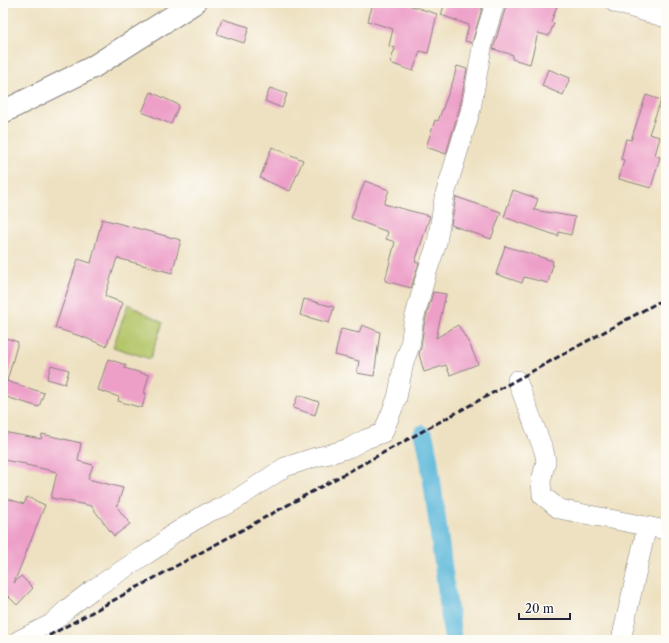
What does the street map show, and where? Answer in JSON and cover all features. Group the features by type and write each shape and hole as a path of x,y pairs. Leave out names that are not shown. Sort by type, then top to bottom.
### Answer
{"main road":[{"path":"3,112 93,66 194,3"}],"street":[{"path":"19,640 51,624 67,609 92,590 158,547 171,535 207,513 225,506 285,467 349,448 366,439 383,433 396,398 404,362 410,346 413,324 427,272 437,243 444,198 471,109 484,42 495,3"},
{"path":"615,3 666,18"},
{"path":"517,380 544,451 546,461 541,481 542,496 559,509 666,530"},
{"path":"621,640 647,526"}],"green space":[{"path":"128,304 163,323 150,359 113,347"}],"building":[{"path":"373,3 402,3 437,14 428,53 420,51 413,71 390,63 395,48 389,46 393,29 368,21"},
{"path":"445,3 476,3 483,5 472,43 465,41 469,25 441,15"},
{"path":"507,3 558,3 551,22 554,23 549,36 538,33 530,64 512,59 513,55 493,49"},
{"path":"222,19 249,27 244,43 217,34"},
{"path":"457,66 467,69 460,106 446,154 426,147 435,120 438,121"},
{"path":"548,69 570,78 563,95 542,86"},
{"path":"270,88 287,94 282,108 265,101"},
{"path":"151,92 179,105 171,124 142,112"},
{"path":"646,95 661,100 649,134 660,137 655,155 660,157 651,188 619,179 624,160 621,159 626,139 631,140"},
{"path":"272,147 303,160 290,191 260,178"},
{"path":"365,181 389,190 384,204 430,216 415,262 419,263 411,288 385,281 395,242 386,239 388,232 351,218"},
{"path":"513,190 538,199 534,210 575,217 571,235 559,232 558,236 504,217"},
{"path":"456,197 501,212 491,239 451,225"},
{"path":"102,219 181,240 172,273 117,258 105,296 123,303 106,346 55,328 78,259 91,263"},
{"path":"505,246 553,261 548,283 524,277 522,283 496,274"},
{"path":"433,292 446,294 436,338 458,325 470,345 478,364 450,375 446,365 424,372 419,354 424,325"},
{"path":"304,299 334,307 329,323 300,315"},
{"path":"362,325 380,332 374,376 357,373 359,361 335,355 341,329 359,333"},
{"path":"3,337 18,342 7,381 3,380"},
{"path":"108,359 126,365 124,368 149,375 142,408 118,401 119,397 98,390"},
{"path":"51,365 69,370 65,384 47,379"},
{"path":"3,380 44,393 39,407 3,396"},
{"path":"298,395 319,402 315,415 293,408"},
{"path":"3,432 41,439 42,434 81,443 78,461 93,465 88,479 123,488 117,507 130,524 114,536 92,506 51,498 57,472 3,460"},
{"path":"3,497 24,504 27,497 45,505 14,583 21,576 33,588 17,605 8,596 4,609"}],"waterway":[{"path":"422,434 425,438 429,459 453,640"}],"railway":[{"path":"41,640 666,298"}]}
